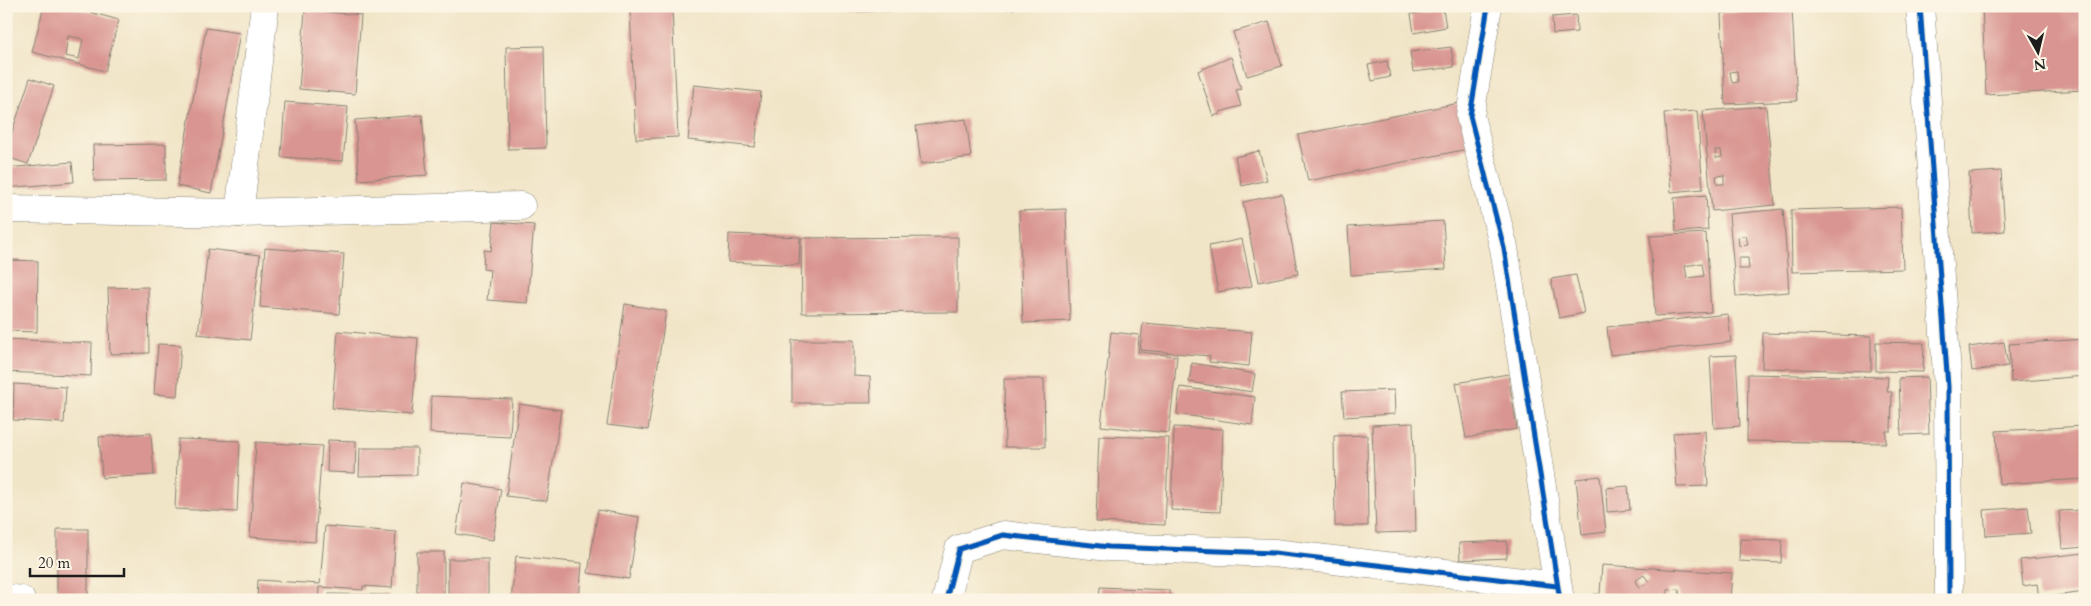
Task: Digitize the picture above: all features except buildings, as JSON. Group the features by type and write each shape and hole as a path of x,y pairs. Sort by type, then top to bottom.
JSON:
{"street":[{"path":"239,213 265,6"},
{"path":"946,600 959,549 1003,535 1109,547 1274,553 1558,593 1504,248 1470,116 1488,6"},
{"path":"1920,6 1948,387 1949,600"},
{"path":"6,209 239,213 521,206"},
{"path":"6,598 21,600"}],"cycle path":[{"path":"1488,6 1470,116 1504,248 1560,600"},
{"path":"1920,6 1948,387 1949,600"},
{"path":"946,600 959,549 1003,535 1109,547 1274,553 1557,586"}]}
